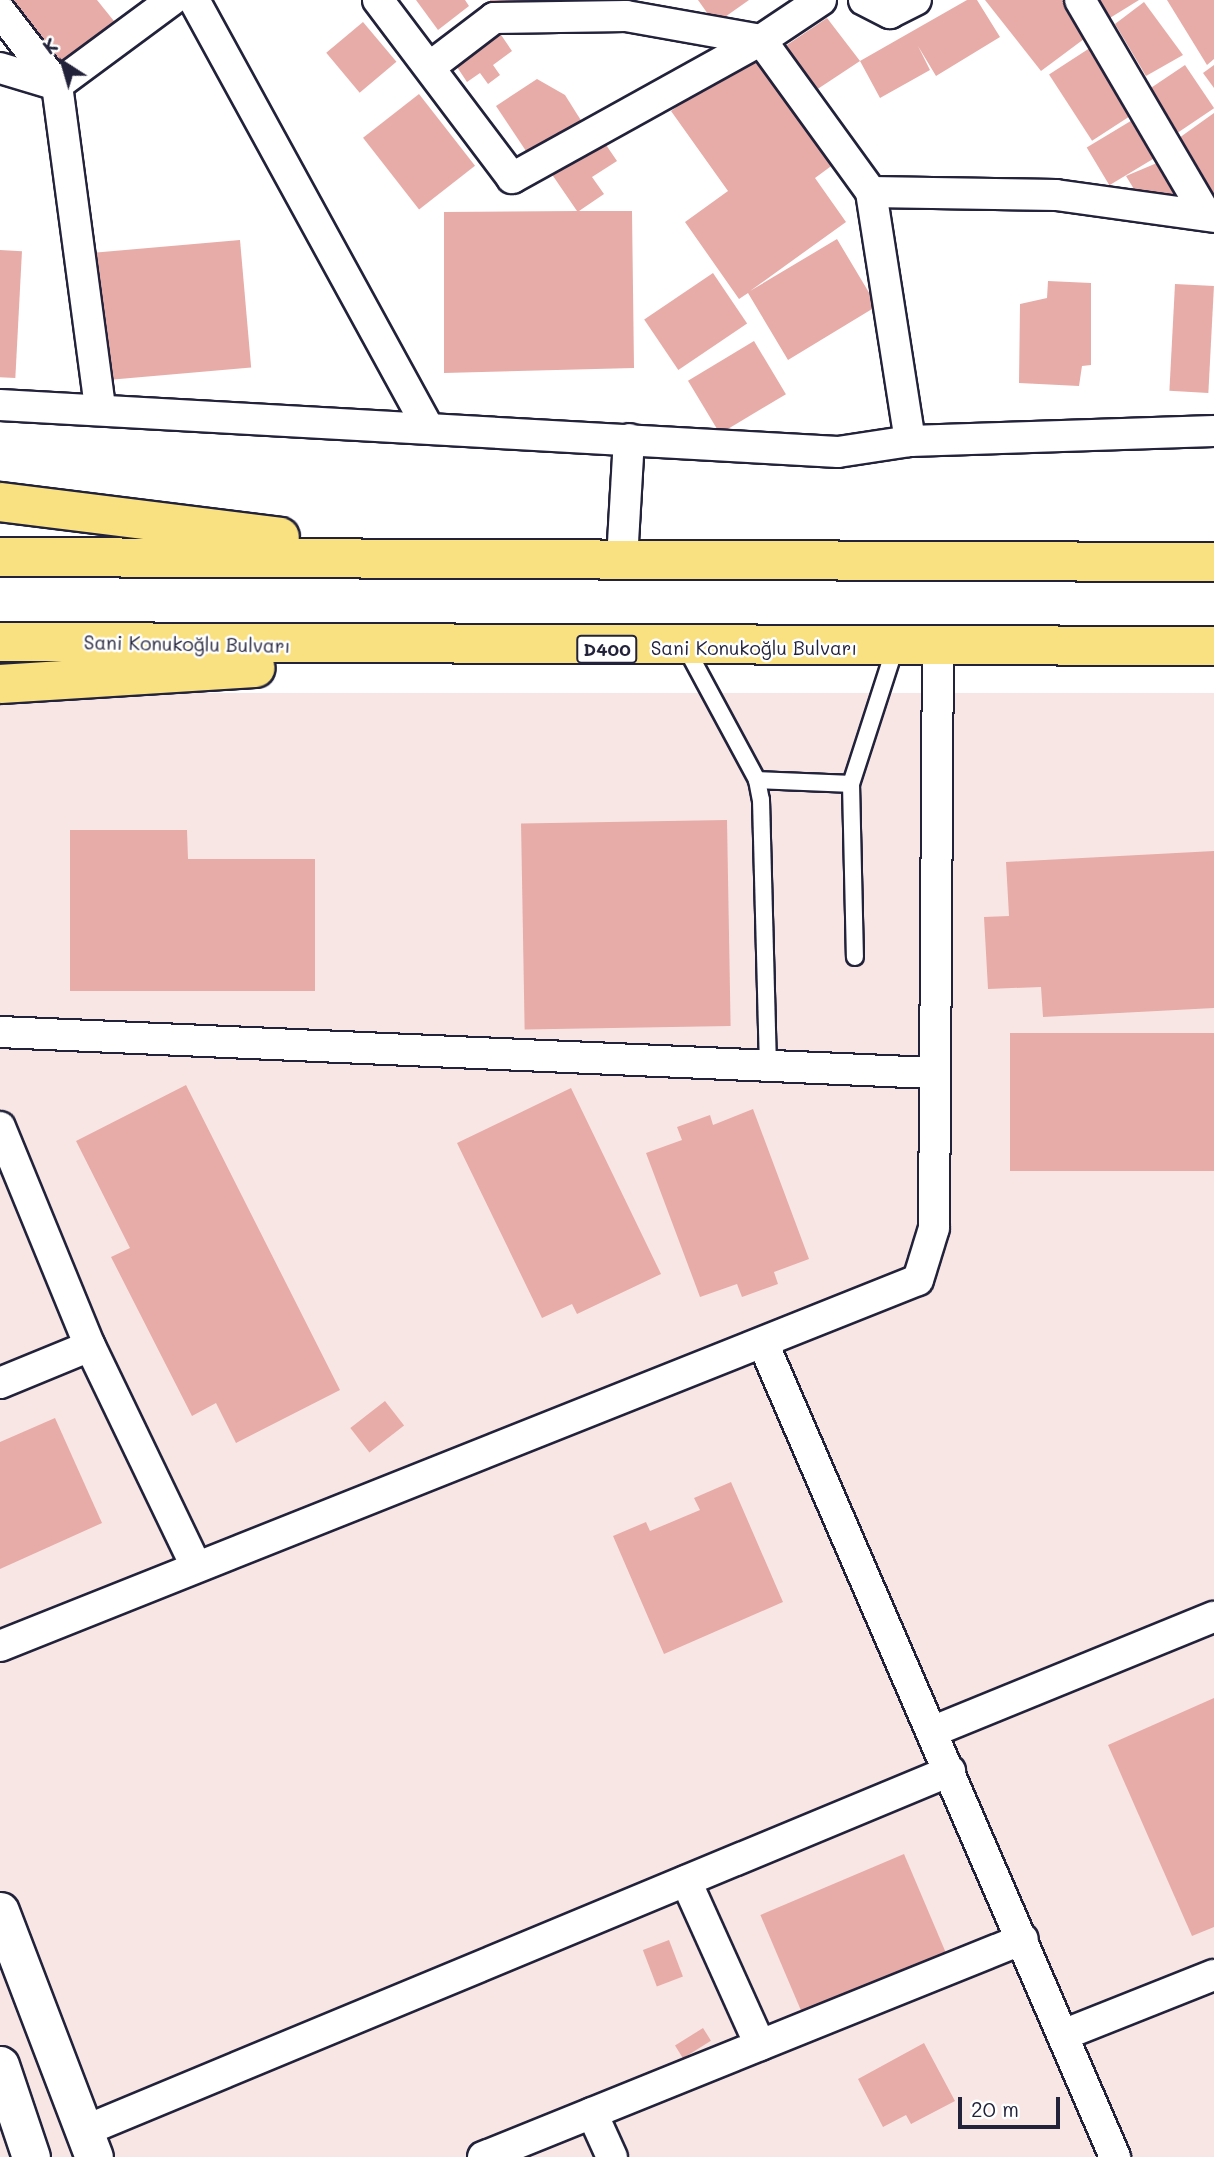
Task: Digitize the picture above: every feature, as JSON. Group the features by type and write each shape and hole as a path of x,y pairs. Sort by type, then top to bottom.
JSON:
{"highway":[{"path":"0,502 456,559"},
{"path":"0,557 1214,562"},
{"name":"Sani Konukoğlu Bulvarı","path":"0,642 568,649 1214,646"},
{"path":"0,684 568,649"}],"street":[{"path":"57,85 172,0"},
{"path":"194,0 428,427"},
{"path":"377,0 431,65 512,178 761,40 821,0"},
{"path":"864,0 890,13 916,0"},
{"path":"1080,0 1210,216"},
{"path":"431,65 494,18 629,8 761,40 871,192 910,441"},
{"path":"0,11 57,85 100,407"},
{"path":"0,68 57,85"},
{"path":"871,192 1056,195 1210,216"},
{"path":"0,404 100,407 838,452 910,441 1214,431"},
{"path":"622,560 629,439"},
{"path":"0,1646 195,1564 918,1280 934,1228 937,647"},
{"path":"0,1032 933,1073"},
{"path":"0,1127 90,1346 195,1564"},
{"path":"763,1343 1115,2157"},
{"path":"0,1382 90,1346"},
{"path":"933,1731 1214,1616"},
{"path":"0,1911 89,2144 686,1881 950,1771"},
{"path":"686,1881 760,2045"},
{"path":"483,2157 1023,1939"},
{"path":"1063,2035 1214,1975"},
{"path":"0,2065 31,2157"},
{"path":"592,2113 612,2157"}],"lane":[{"path":"686,648 757,780 768,1065"},
{"path":"855,957 851,784 895,648"},
{"path":"757,780 851,784"}],"shaded area":[{"path":"0,693 1214,693 1214,2157 0,2157"}],"building":[{"path":"7,0 97,0 122,31 63,78"},
{"path":"416,0 465,0 469,6 438,30"},
{"path":"490,0 546,0 531,12 490,2"},
{"path":"698,0 749,0 715,24"},
{"path":"967,0 977,0 1000,37 936,76 918,46 930,70 880,98 860,61"},
{"path":"985,0 1068,0 1092,33 1041,71"},
{"path":"1092,0 1139,0 1105,21"},
{"path":"1167,0 1214,0 1214,59 1207,65"},
{"path":"1144,2 1183,55 1146,76 1115,24"},
{"path":"827,18 860,61 804,98 775,53"},
{"path":"363,22 396,62 360,93 326,53"},
{"path":"497,29 512,51 493,65 500,75 488,84 480,73 467,82 453,61"},
{"path":"1096,44 1139,110 1092,141 1049,74"},
{"path":"754,51 834,164 815,178 846,222 750,291 837,239 877,306 788,360 748,293 739,299 685,222 728,191 671,111"},
{"path":"1185,65 1214,108 1174,135 1145,92"},
{"path":"1214,65 1214,88 1203,73"},
{"path":"537,79 565,95 582,122 530,157 496,106"},
{"path":"419,94 475,166 419,209 363,138"},
{"path":"1214,113 1214,194 1206,199 1172,143"},
{"path":"1139,116 1162,154 1109,185 1087,147"},
{"path":"602,139 617,161 592,177 604,194 579,211 632,211 634,368 444,373 444,212 577,211 551,173"},
{"path":"1164,160 1193,203 1140,199 1126,176"},
{"path":"240,240 251,368 108,380 97,253"},
{"path":"0,250 22,251 15,378 0,377"},
{"path":"713,273 747,324 678,370 644,319"},
{"path":"1048,281 1091,283 1091,365 1082,366 1079,386 1019,383 1020,304 1047,298"},
{"path":"1175,284 1214,286 1208,393 1169,391"},
{"path":"754,341 786,394 720,434 688,381"},
{"path":"727,820 731,1026 525,1030 521,824"},
{"path":"70,830 187,830 188,859 315,859 315,991 70,991"},
{"path":"1214,851 1214,1008 1043,1017 1041,987 988,989 984,917 1009,916 1006,862"},
{"path":"1010,1033 1214,1033 1214,1171 1010,1171"},
{"path":"186,1085 340,1390 236,1443 216,1403 192,1416 111,1257 130,1248 76,1141"},
{"path":"571,1088 661,1274 577,1314 572,1304 542,1318 457,1143"},
{"path":"753,1109 809,1259 774,1272 778,1284 742,1297 737,1284 700,1297 646,1153 682,1140 677,1127 710,1115 713,1125"},
{"path":"385,1401 404,1425 369,1453 350,1428"},
{"path":"55,1418 102,1523 0,1569 0,1442"},
{"path":"731,1482 783,1602 664,1654 613,1536 646,1522 650,1531 700,1510 694,1498"},
{"path":"1214,1698 1214,1927 1192,1936 1108,1745"},
{"path":"904,1854 946,1953 803,2014 760,1915"},
{"path":"669,1940 683,1976 657,1986 643,1950"},
{"path":"703,2028 711,2041 683,2058 675,2045"},
{"path":"924,2043 955,2101 911,2124 906,2115 883,2127 858,2079"}]}
